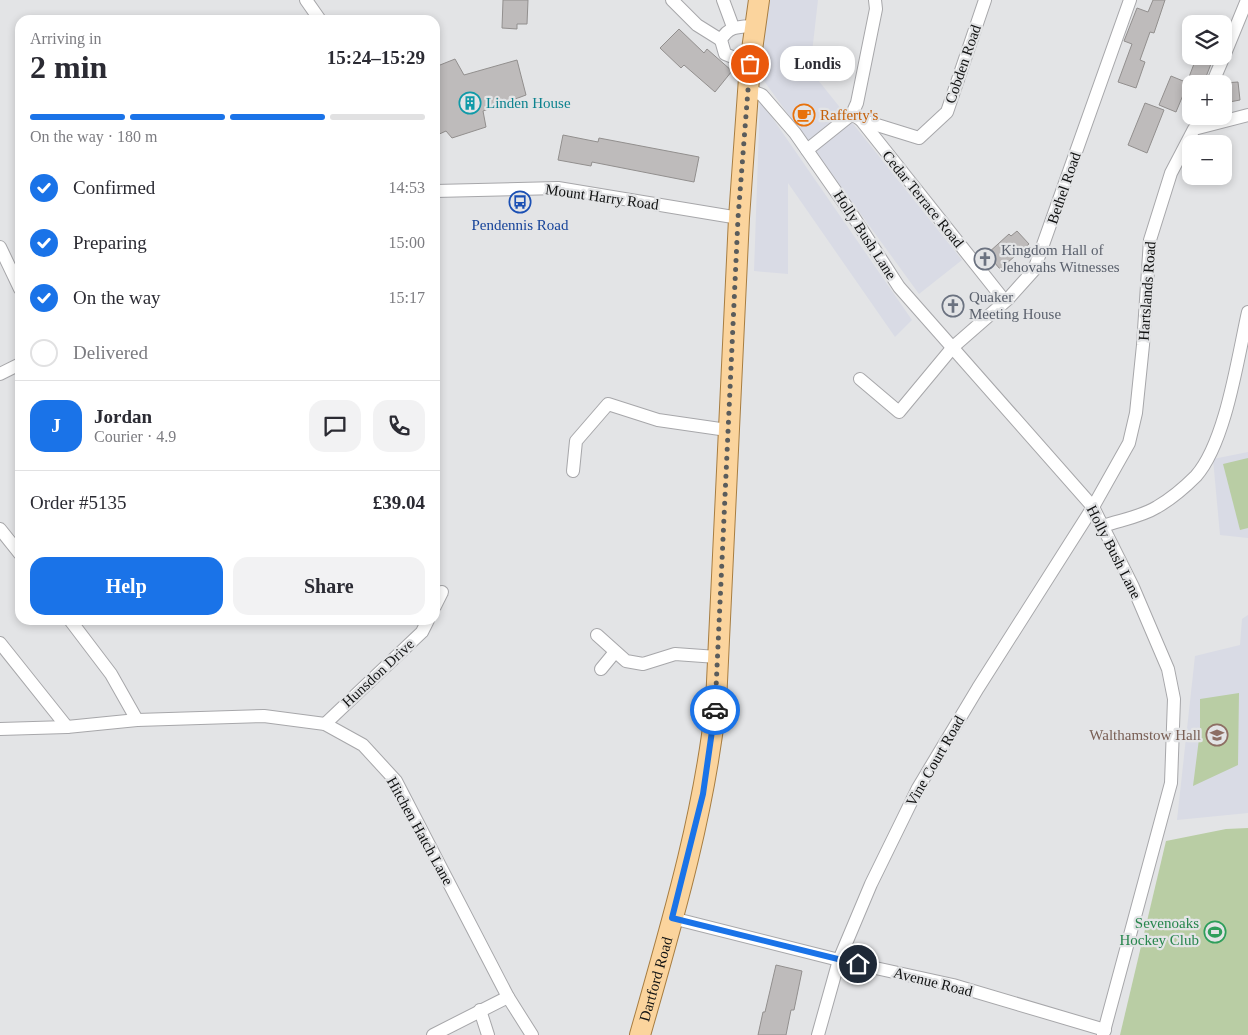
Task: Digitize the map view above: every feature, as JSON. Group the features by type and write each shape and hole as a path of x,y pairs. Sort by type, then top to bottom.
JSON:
{"main road":[{"name":"Dartford Road","path":"640,1035 672,918 703,794 710,757 716,703 738,218 750,64 759,0"}],"street":[{"path":"306,0 316,15"},
{"path":"672,0 698,25 721,40 725,54 750,64"},
{"path":"723,0 733,27"},
{"path":"807,150 857,117 857,103 876,9 875,0"},
{"name":"Cobden Road","path":"857,117 919,138 946,112 985,0"},
{"name":"Bethel Road","path":"860,380 899,412 953,347 1004,300 1008,299 1034,270 1130,0"},
{"path":"1232,37 1247,0"},
{"path":"721,40 726,32 733,27 756,26"},
{"name":"Holly Bush Lane","path":"748,90 762,94 807,150 899,287 1093,507 1133,587 1168,669 1174,699 1171,783 1104,1033"},
{"path":"1194,129 1248,115"},
{"name":"Cedar Terrace Road","path":"857,117 1004,300"},
{"name":"Hartslands Road","path":"1093,507 1129,443 1136,413 1143,346 1150,240 1171,172 1196,125"},
{"name":"Mount Harry Road","path":"440,191 558,188 738,218"},
{"path":"0,247 15,279"},
{"path":"1102,526 1157,507 1196,476 1213,448 1227,405 1248,312"},
{"path":"0,374 15,366"},
{"path":"573,472 576,441 608,404 658,420 727,430"},
{"name":"Vine Court Road","path":"818,1035 839,960 871,884 918,788 978,688 1093,507"},
{"path":"0,529 15,548"},
{"path":"440,596 442,592"},
{"path":"74,625 111,674 137,720"},
{"name":"Hunsdon Drive","path":"325,724 422,632 426,625"},
{"path":"597,635 626,661 643,664 675,654 717,657"},
{"path":"0,643 67,727"},
{"path":"600,669 615,652"},
{"name":"Hitchen Hatch Lane","path":"0,729 67,727 137,720 264,716 325,724 363,745 396,781 508,997 532,1035"},
{"name":"Avenue Road","path":"672,918 839,960 953,985 1104,1033"},
{"path":"433,1035 508,997"},
{"path":"480,1010 488,1035"}],"shaded area":[{"path":"769,0 818,0 810,70 962,260 919,294 756,70"},
{"path":"760,100 912,320 895,337 788,183 788,274 754,271"},
{"path":"1248,452 1248,538 1220,535 1213,459"},
{"name":"Walthamstow Hall","path":"1248,615 1248,813 1177,820 1195,656 1240,645 1242,619"}],"green space":[{"path":"1248,458 1248,528 1240,530 1223,464"},
{"path":"1239,693 1238,765 1193,786 1200,731 1200,699"},
{"path":"1248,828 1248,1035 1120,1035 1166,841 1226,829"}],"building":[{"path":"503,0 528,0 527,24 517,24 517,29 502,28"},
{"path":"1153,0 1165,0 1154,33 1150,32 1140,60 1145,62 1136,88 1118,82 1132,44 1124,41 1137,8 1148,12"},
{"path":"679,29 704,53 707,49 732,71 715,92 684,65 681,68 660,48"},
{"name":"Linden House","path":"455,59 464,75 517,60 526,95 483,111 486,127 452,138 446,131 440,134 440,65"},
{"path":"1194,65 1211,65 1207,75 1190,75"},
{"path":"1171,76 1182,81 1182,98 1176,112 1159,105"},
{"path":"1232,82 1238,82 1240,100 1232,102"},
{"path":"1145,103 1164,110 1147,153 1128,145"},
{"path":"563,135 598,142 599,138 699,157 694,182 592,162 591,166 558,160"},
{"path":"1017,231 1029,244 1000,269 987,254 1009,234 1011,236"},
{"path":"776,965 802,971 794,1010 791,1010 786,1035 758,1035 763,1012 765,1012"}],"way so far":[{"path":"715,710 738,218 748,109 750,64"}],"place":[{"name":"Londis","path":"750,64"},
{"name":"Linden House","path":"470,103"},
{"name":"Rafferty's","path":"804,115"},
{"name":"Pendennis Road","path":"520,202"},
{"name":"Kingdom Hall of Jehovahs Witnesses","path":"985,259"},
{"name":"Quaker Meeting House","path":"953,306"},
{"name":"Walthamstow Hall","path":"1217,735"},
{"name":"Sevenoaks Hockey Club","path":"1215,932"}],"route":[{"path":"715,710 710,757 703,794 672,918 858,964"}]}
